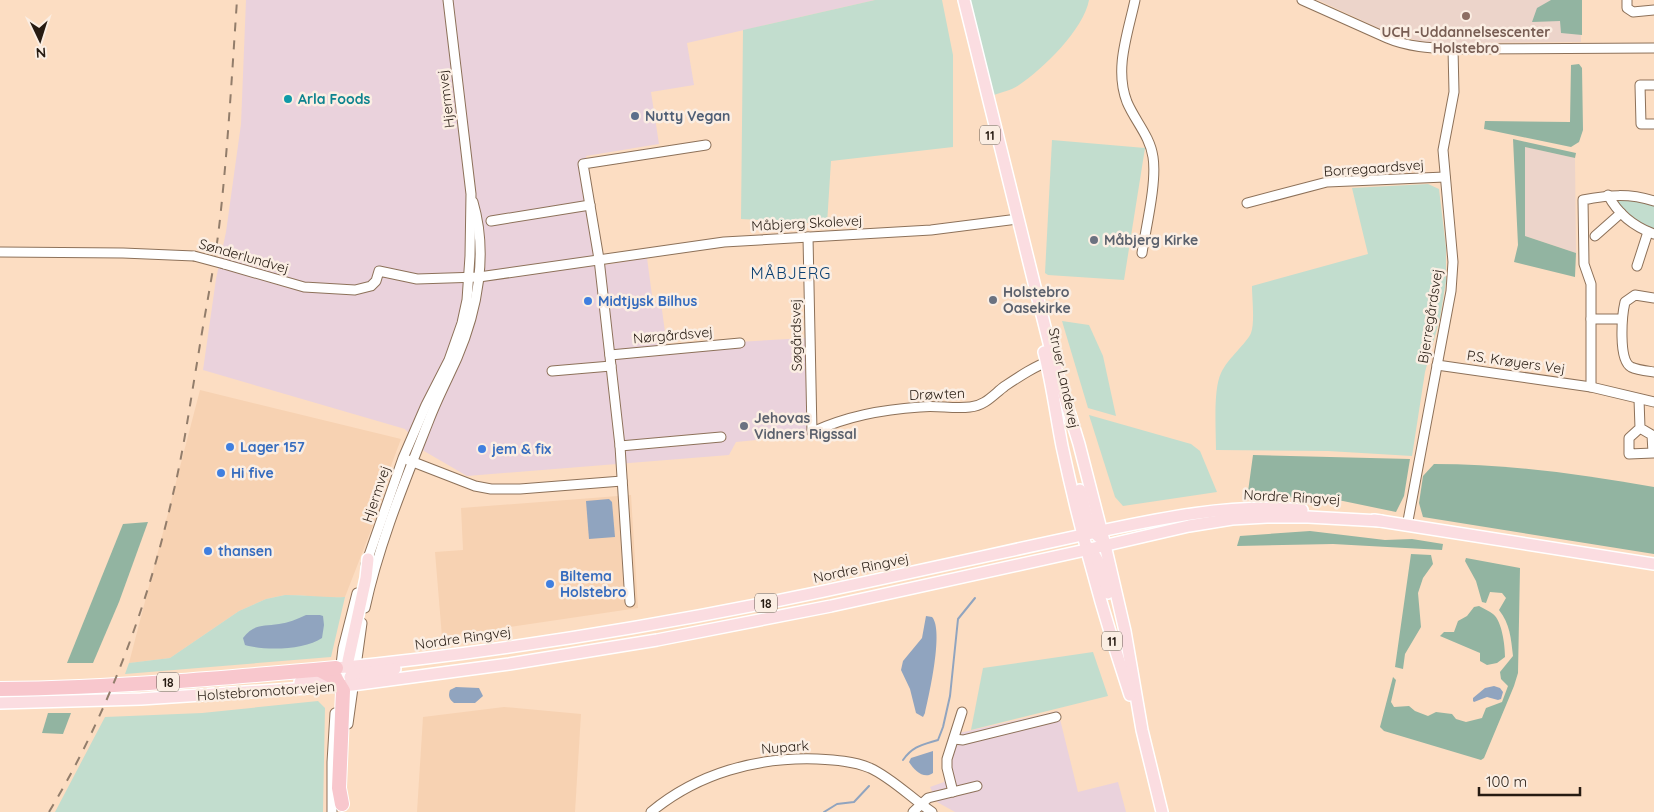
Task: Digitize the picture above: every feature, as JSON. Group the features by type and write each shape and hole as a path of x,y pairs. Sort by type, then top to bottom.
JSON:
{"highway":[{"name":"Holstebromotorvejen","path":"0,689 151,683 320,670 344,676"},
{"path":"339,809 344,676"}],"main road":[{"name":"Struer Landevej","path":"957,0 1050,361 1079,444 1097,518 1091,542 1110,635 1142,730"},
{"name":"Struer Landevej","path":"964,0 1015,220"},
{"name":"Struer Landevej","path":"1050,361 1057,418 1091,542 1129,653 1142,730 1162,812"},
{"name":"Nordre Ringvej","path":"344,676 372,682 509,664 658,640 831,606 964,577 1091,542 1143,522 1228,510 1296,509 1344,514 1406,526 1654,564"},
{"name":"Nordre Ringvej","path":"344,676 472,653 656,624 827,591 1065,539 1091,542 1119,542 1189,526 1232,519 1267,517 1381,521"},
{"path":"344,676 366,578 368,559"},
{"name":"Holstebromotorvejen","path":"0,703 112,700 209,694 237,688 344,676"}],"street":[{"name":"Hjermvej","path":"368,559 403,458 426,404 449,360 459,332 467,300 470,194 448,0"},
{"path":"1136,0 1121,70 1123,89 1128,104 1150,144 1153,159 1154,175 1142,253"},
{"path":"1302,0 1397,42 1430,48 1654,48"},
{"path":"1627,0 1627,8 1633,12 1654,10"},
{"name":"Bjerregårdsvej","path":"1406,526 1451,291 1452,262 1444,139 1454,92 1453,49"},
{"path":"1654,84 1640,85 1641,124 1654,124"},
{"path":"630,602 620,446 599,259 584,164 706,145"},
{"name":"Borregaardsvej","path":"1247,203 1328,182 1445,177"},
{"name":"Hjermvej","path":"344,676 388,526 430,418 460,350 469,322 479,278 481,256 477,216 470,194"},
{"path":"1591,387 1592,284 1584,264 1583,200 1623,194 1654,200"},
{"path":"1608,195 1620,213 1633,224 1651,233 1637,266"},
{"path":"491,221 590,205"},
{"path":"1595,236 1620,213"},
{"name":"Måbjerg Skolevej","path":"468,278 479,278 724,242 931,230 1015,220"},
{"name":"Søgårdsvej","path":"808,237 812,432"},
{"name":"Sønderlundvej","path":"0,252 184,254 304,288 364,289 376,281 379,271 417,278 468,278"},
{"path":"1654,298 1635,295 1625,302 1622,319 1624,359 1630,366 1654,372"},
{"path":"1592,319 1622,319"},
{"name":"Nørgårdsvej","path":"610,355 740,343"},
{"name":"Drøwten","path":"812,432 835,422 856,416 921,406 970,408 987,401 1031,369 1050,361"},
{"name":"P.S. Krøyers Vej","path":"1437,365 1591,387 1654,402"},
{"path":"552,372 611,366"},
{"path":"1639,399 1640,428"},
{"path":"620,446 721,438"},
{"path":"403,458 475,486 491,489 520,489 622,481"},
{"path":"953,792 947,763 962,712"},
{"path":"954,739 963,740 1056,717"},
{"name":"Nupark","path":"651,812 686,788 716,774 756,763 806,758 840,761 864,766 887,778 932,812"},
{"path":"913,812 928,798 977,786"}],"shaded area":[{"path":"246,0 875,0 687,43 694,85 651,92 659,144 586,156 604,265 647,258 653,303 661,303 667,346 805,338 807,435 736,442 729,455 467,476 424,451 405,429 203,370 216,279 226,232 241,124"},
{"name":"UCH -Uddannelsescenter Holstebro","path":"1318,0 1580,0 1581,42 1441,43 1418,41 1385,31"},
{"path":"1525,147 1575,158 1576,253 1525,236"},
{"path":"200,390 401,439 378,512 345,597 326,598 285,595 266,599 239,611 170,658 129,663"},
{"path":"631,495 638,608 442,637 435,552 463,550 461,508"},
{"path":"504,707 581,714 575,812 417,812 423,717"},
{"path":"1058,711 1078,792 1118,782 1126,812 955,812 937,802 930,787 944,782 950,735"}],"green space":[{"path":"875,0 942,0 953,55 953,147 831,161 827,224 741,219 743,30"},
{"path":"970,0 1089,0 1086,11 1079,23 1050,59 1019,85 994,95"},
{"path":"1551,0 1582,0 1582,35 1561,33 1560,21 1532,22 1537,8"},
{"path":"1579,64 1582,68 1583,130 1579,142 1571,147 1484,129 1485,121 1570,122 1571,65"},
{"path":"1513,139 1576,153 1575,158 1525,147 1525,236 1576,253 1575,277 1514,262 1518,245"},
{"path":"1052,140 1145,148 1124,280 1048,275 1045,273"},
{"path":"1428,184 1439,189 1446,248 1446,281 1440,318 1425,372 1412,456 1328,451 1216,450 1218,380 1224,367 1251,333 1253,316 1252,286 1368,254 1352,188"},
{"path":"1617,196 1654,203 1654,233 1638,224 1614,200"},
{"path":"1062,321 1089,325 1103,356 1116,416 1088,408"},
{"path":"1089,415 1191,444 1200,451 1217,492 1123,506 1115,497"},
{"path":"1253,455 1410,459 1404,496 1396,512 1343,501 1305,497 1247,499"},
{"path":"1434,464 1462,464 1544,471 1654,487 1654,554 1423,517 1419,503 1423,476"},
{"path":"148,522 119,602 93,663 67,663 123,524"},
{"path":"1310,531 1385,540 1412,539 1443,544 1442,550 1333,544 1237,546 1240,536"},
{"path":"1411,554 1431,555 1433,564 1423,578 1418,593 1421,627 1405,654 1403,669 1395,667"},
{"path":"1466,558 1520,568 1518,673 1484,758 1481,760 1384,731 1380,727 1393,677 1396,680 1391,702 1394,707 1409,706 1415,711 1428,716 1436,712 1452,714 1456,719 1466,722 1482,718 1486,708 1502,702 1508,686 1501,679 1500,672 1513,656 1508,626 1499,610 1506,598 1502,593 1490,592 1486,603 1482,602 1476,581 1465,561"},
{"path":"285,595 345,597 331,657 125,674 129,663 170,658 239,611 266,599"},
{"path":"1479,606 1496,617 1501,628 1505,657 1497,663 1487,665 1480,661 1480,653 1440,636 1444,632 1454,632 1458,621 1467,616 1474,607"},
{"path":"1093,652 1108,696 971,730 983,668"},
{"path":"318,701 325,708 323,812 55,812 105,717 202,713"},
{"path":"48,713 71,713 63,734 42,733"}],"water":[{"path":"609,499 612,502 615,537 589,539 586,501"},
{"path":"306,615 323,616 322,638 315,642 295,647 274,649 245,645 243,638 255,628 286,623"},
{"path":"926,616 932,617 937,635 932,678 923,717 916,713 910,689 901,670 903,661 922,638"},
{"path":"1494,686 1500,688 1503,692 1501,699 1487,697 1473,701 1473,698 1485,688"},
{"path":"456,687 479,688 483,696 475,703 454,703 450,699 449,694 450,690"},
{"path":"933,751 933,773 930,775 923,775 909,762 911,758"}],"waterway":[{"path":"903,760 914,749 938,740 950,696 958,619 975,598"},
{"path":"824,812 837,804 854,802 869,786"}],"railway":[{"path":"49,812 89,737 124,658 152,576 173,494 187,426 218,236 228,137 237,0"}],"place":[{"name":"UCH -Uddannelsescenter Holstebro","path":"1466,16"},
{"name":"Arla Foods","path":"288,99"},
{"name":"Nutty Vegan","path":"635,116"},
{"name":"Måbjerg Kirke","path":"1094,240"},
{"name":"Holstebro Oasekirke","path":"993,300"},
{"name":"Midtjysk Bilhus","path":"588,301"},
{"name":"Jehovas Vidners Rigssal","path":"744,426"},
{"name":"Lager 157","path":"230,447"},
{"name":"jem & fix","path":"482,449"},
{"name":"Hi five","path":"221,473"},
{"name":"thansen","path":"208,551"},
{"name":"Biltema Holstebro","path":"550,584"}],"district":[{"name":"MÅBJERG","path":"791,273"}]}
